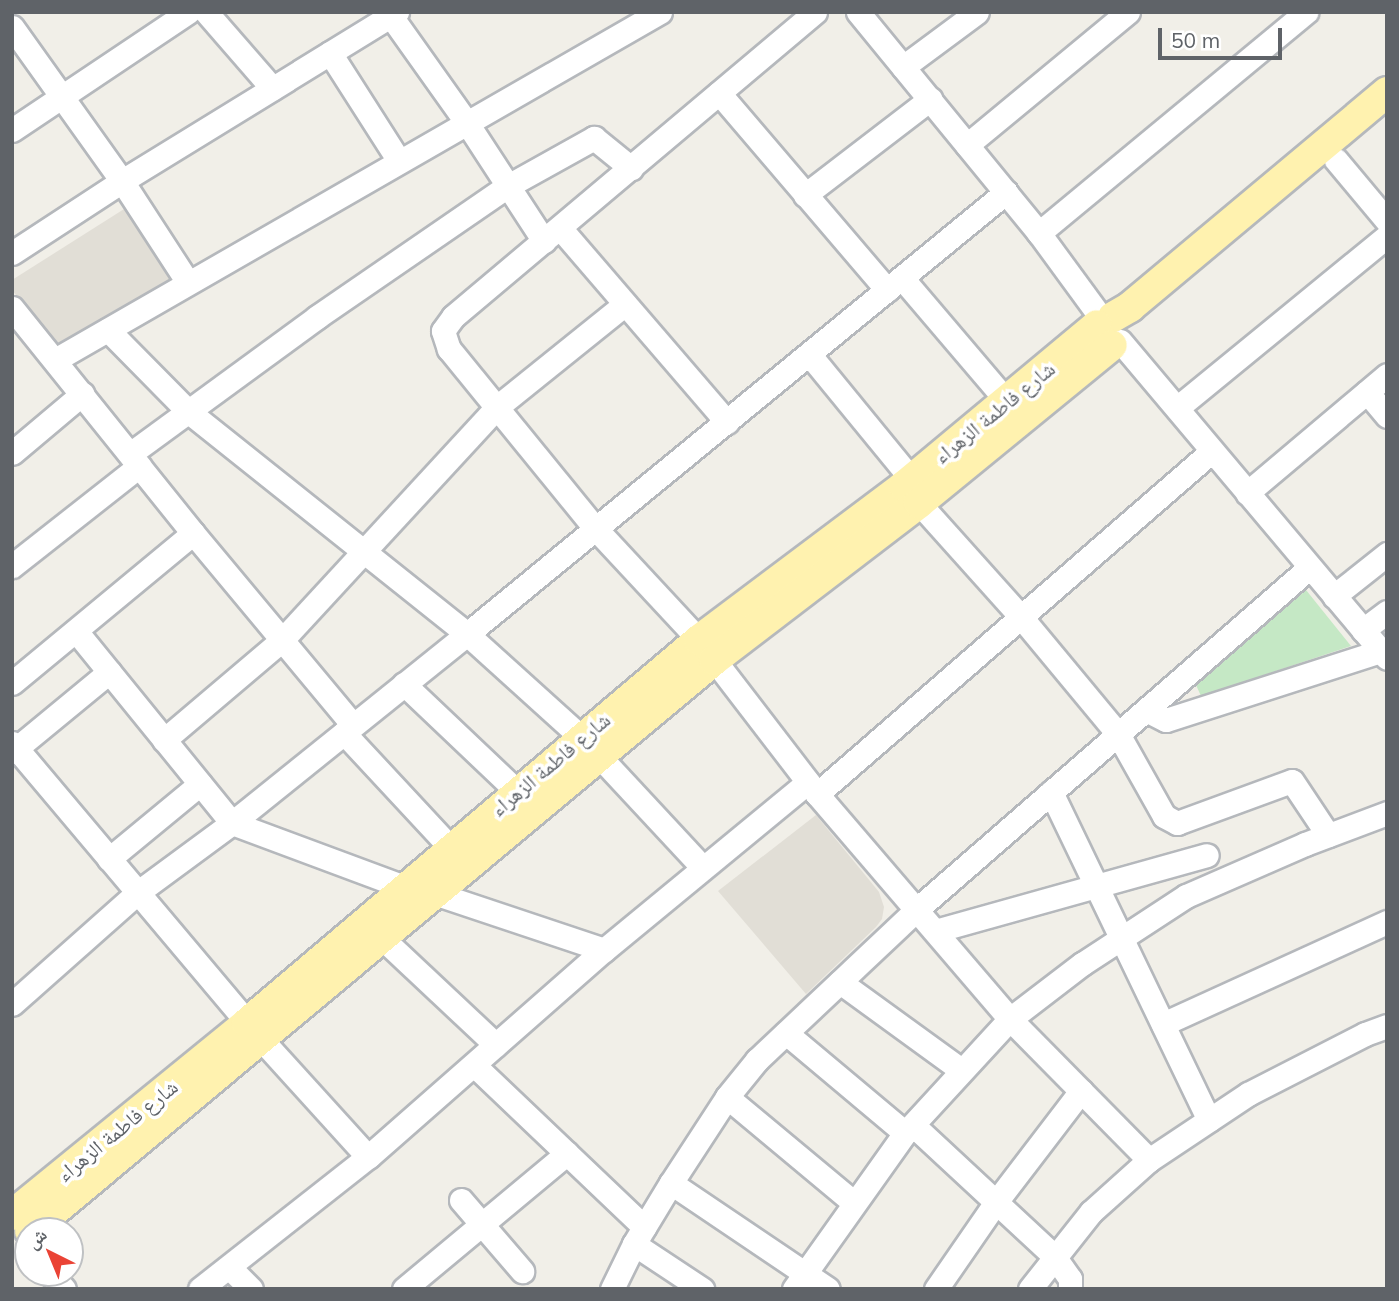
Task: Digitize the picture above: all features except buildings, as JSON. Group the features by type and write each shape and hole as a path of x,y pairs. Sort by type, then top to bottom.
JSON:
{"main road":[{"name":"شارع فاطمة الزهراء","path":"254,1031 382,937 434,893 590,747 707,650 1111,331 1130,307 1387,92"},
{"name":"شارع فاطمة الزهراء","path":"912,490 1006,400 1111,331 1142,319 1387,117"},
{"name":"شارع فاطمة الزهراء","path":"42,1217 254,1031 404,887 518,792 590,747"}],"street":[{"path":"55,360 187,281 660,12"},
{"path":"815,12 453,317 443,331 449,349 596,529 707,650 813,788 916,910 1010,1019 1149,1160"},
{"path":"858,12 1039,233 1111,331 1384,655 1166,720 1146,710"},
{"path":"904,67 977,12"},
{"path":"967,145 1128,12"},
{"path":"1039,233 1306,12"},
{"path":"12,130 60,96 205,13 272,88"},
{"path":"12,253 122,181 392,14 467,123 506,187 625,304 727,422"},
{"path":"12,27 122,181 187,281"},
{"path":"330,53 399,161"},
{"path":"719,93 806,195 1006,400"},
{"path":"806,195 930,99"},
{"path":"12,566 189,412 317,317 506,187 594,138 631,168"},
{"path":"1336,159 1387,221"},
{"path":"12,1003 137,893 232,823 467,634 1006,192"},
{"path":"1177,408 1387,236"},
{"path":"164,740 282,640 497,407 625,304"},
{"path":"12,308 21,335 55,360 282,640 348,729 451,848"},
{"path":"108,330 189,412 467,634 590,747 702,867"},
{"path":"809,354 912,490 1118,734 1164,816 1177,823 1292,781 1328,835"},
{"path":"1247,493 1387,375"},
{"path":"1367,392 1387,416"},
{"path":"12,453 82,394"},
{"path":"200,1289 369,1157 702,867 813,788 1021,617 1212,451"},
{"path":"12,683 193,533"},
{"path":"1334,596 1387,554"},
{"path":"612,1289 639,1236 671,1183 727,1097 757,1060 916,910 1310,568"},
{"path":"1363,631 1387,612"},
{"path":"76,631 232,823 404,887 434,893 604,950"},
{"path":"109,672 14,748 254,1031 369,1157"},
{"path":"404,684 518,792"},
{"path":"109,859 200,784"},
{"path":"1051,792 1209,1120"},
{"path":"799,1280 909,1129 1010,1019 1082,964 1186,896 1328,835 1387,813"},
{"path":"935,931 1207,855"},
{"path":"1163,1024 1387,922"},
{"path":"382,937 496,1045"},
{"path":"840,982 961,1070"},
{"path":"1030,1289 1091,1212 1149,1160 1248,1094 1365,1034 1387,1027"},
{"path":"786,1033 909,1129 996,1202 1054,1256 1070,1279 1070,1289"},
{"path":"474,1065 567,1153 639,1236 702,1289"},
{"path":"936,1289 996,1202 1081,1091"},
{"path":"727,1097 854,1203"},
{"path":"404,1289 567,1153"},
{"path":"671,1183 799,1280 828,1289"},
{"path":"461,1199 522,1271"},
{"path":"229,1267 251,1289"}],"shaded area":[{"path":"132,204 179,275 58,348 12,290 12,280"},
{"path":"816,815 879,892 884,907 882,919 876,927 806,994 718,891"}],"green space":[{"path":"1306,590 1351,646 1201,696 1196,685"}]}
